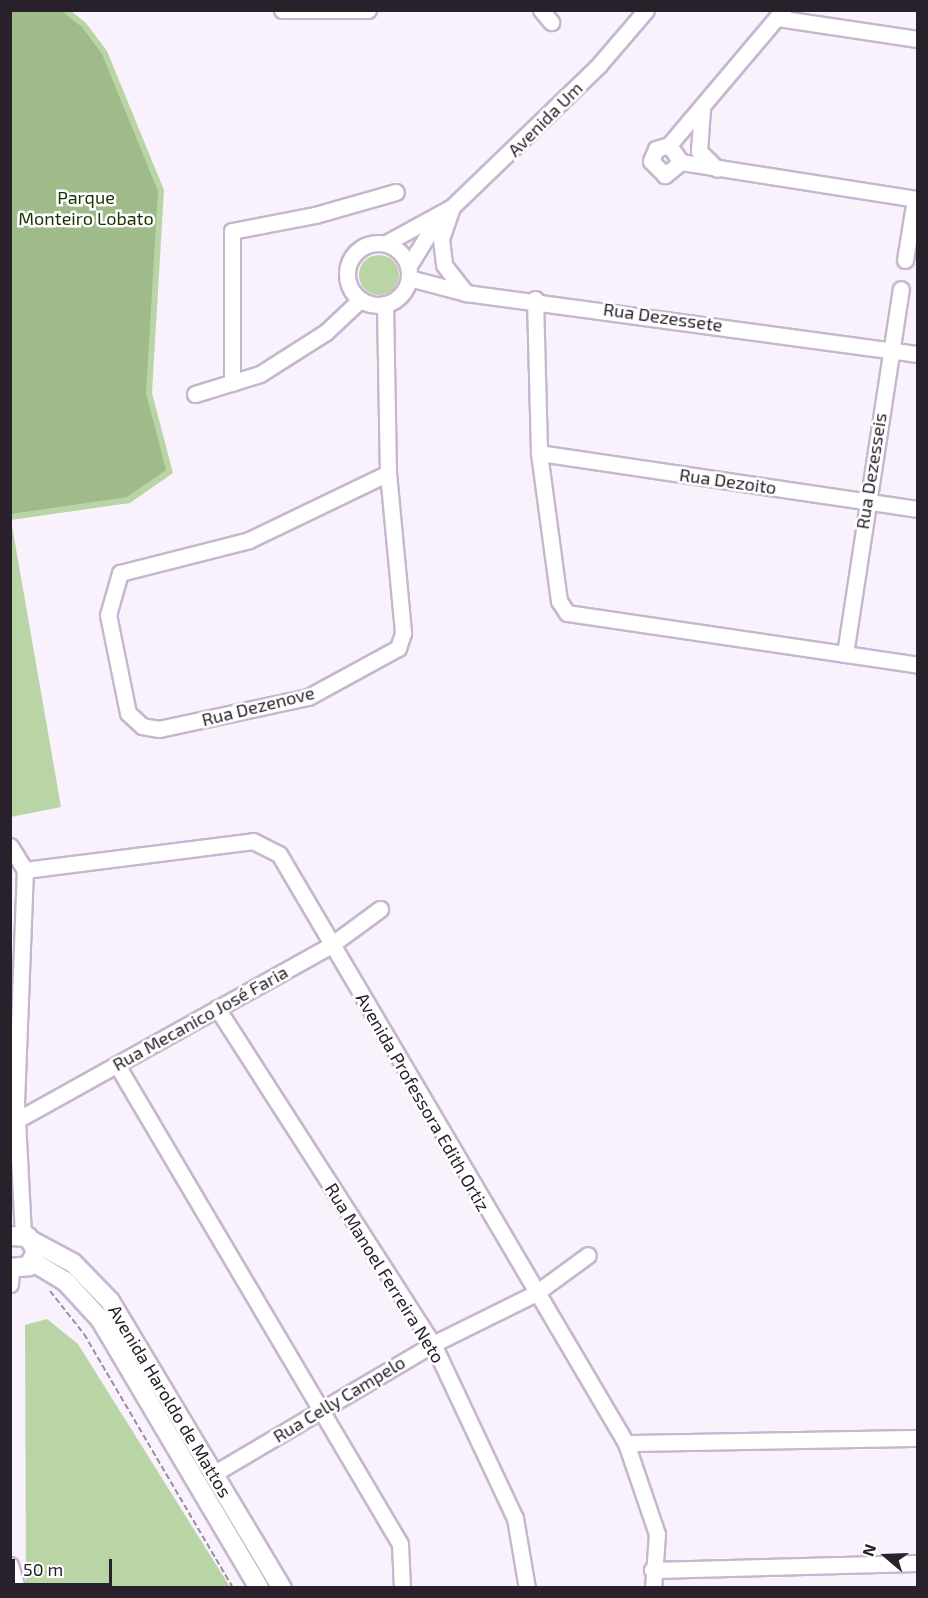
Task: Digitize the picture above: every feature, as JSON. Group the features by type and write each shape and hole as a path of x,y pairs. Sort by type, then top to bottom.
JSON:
{"street":[{"path":"282,10 368,10"},
{"name":"Avenida Um","path":"386,243 437,220 452,207 599,65 646,10"},
{"path":"681,162 665,175 653,168 656,148 669,145 780,14 918,39"},
{"path":"703,107 699,151 722,171"},
{"path":"669,145 681,162 722,171 916,199 905,260"},
{"path":"232,383 232,231 315,215 396,192"},
{"path":"452,207 441,239 444,265 466,293"},
{"name":"Avenida Um","path":"409,273 437,220"},
{"path":"195,394 232,383 287,359 360,300 386,304 397,299 409,273 397,249 386,243 373,242 352,255 347,279 360,300"},
{"name":"Rua Dezessete","path":"409,273 466,293 536,299 918,354"},
{"name":"Rua Dezesseis","path":"845,654 866,501 901,289"},
{"path":"536,299 540,453 559,601 567,613 918,665"},
{"name":"Rua Dezenove","path":"386,304 388,473 403,633 398,648 308,696 159,729 142,726 128,713 122,695 108,615 120,573 249,540 388,473"},
{"name":"Rua Dezoito","path":"540,453 918,509"},
{"name":"Avenida Professora Edith Ortiz","path":"25,870 253,841 279,855 626,1443 657,1534 652,1570 653,1587"},
{"path":"10,846 25,870 13,1103 16,1120 22,1237 21,1266 10,1284"},
{"name":"Rua Mecanico José Faria","path":"16,1120 331,945 380,909"},
{"name":"Rua Manoel Ferreira Neto","path":"217,1008 432,1344 515,1518 527,1587"},
{"path":"117,1065 400,1544 402,1587"},
{"name":"Avenida Haroldo de Mattos","path":"22,1237 73,1263 110,1301 282,1587"},
{"name":"Rua Celly Campelo","path":"215,1473 432,1344 536,1293 588,1255"},
{"name":"Avenida Haroldo de Mattos","path":"21,1266 65,1281 100,1319 259,1587"},
{"path":"626,1443 918,1438"},
{"path":"652,1570 918,1563"},
{"path":"10,1565 17,1587"}],"path":[{"path":"21,1266 84,1334 233,1587"}],"green space":[{"name":"Parque Monteiro Lobato","path":"10,11 61,11 82,27 102,54 158,191 146,393 166,470 127,497 11,514"},
{"name":"Parque Monteiro Lobato","path":"11,11 71,11 86,23 107,51 164,190 152,393 173,473 130,503 11,520"},
{"path":"379,255 387,256 393,261 398,267 398,283 393,289 387,294 379,295 371,294 365,289 360,283 359,275 360,267 365,261 371,256"},
{"path":"11,520 61,807 11,817"},
{"path":"47,1319 78,1344 230,1587 26,1587 25,1325"}]}
